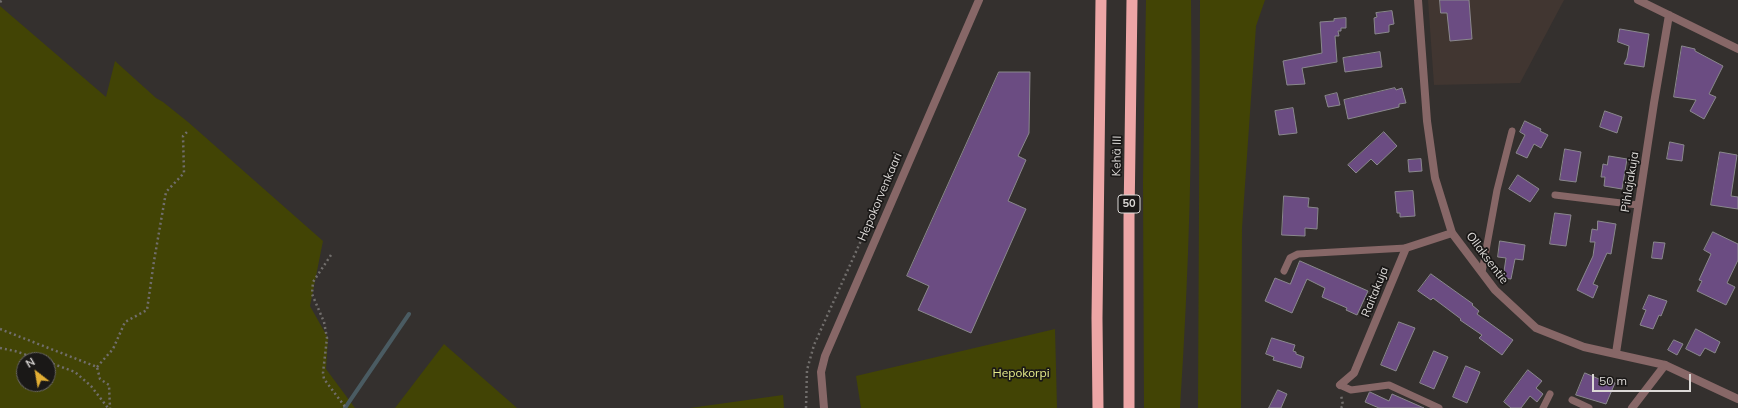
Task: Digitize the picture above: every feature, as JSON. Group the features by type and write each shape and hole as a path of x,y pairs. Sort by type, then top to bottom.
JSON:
{"highway":[{"name":"Kehä III","path":"1098,408 1097,318 1100,0"},
{"name":"Kehä III","path":"1129,408 1129,219 1132,0"}],"street":[{"name":"Hepokorvenkaari","path":"824,408 822,372 825,356 979,0"},
{"name":"Ollaksentie","path":"1418,0 1427,121 1435,178 1452,233 1495,290 1536,328 1584,347 1665,365 1738,399"},
{"path":"1638,0 1738,49"},
{"name":"Pihlajakuja","path":"1616,353 1669,15"},
{"path":"1406,248 1452,233"},
{"name":"Raitakuja","path":"1340,385 1354,373 1406,248"},
{"path":"1632,408 1665,365"}],"lane":[{"path":"1482,272 1497,190 1512,131"},
{"path":"1555,195 1638,205"},
{"path":"1284,271 1290,258 1298,254 1406,248"},
{"path":"1340,385 1351,390 1389,385 1439,408"},
{"path":"1543,408 1550,394"},
{"path":"1572,400 1589,408"}],"path":[{"path":"97,367 113,349 125,322 147,310 166,192 184,173 183,136 189,130"},
{"path":"331,255 313,282 312,294 324,322 327,338 323,373 324,379 346,408"},
{"path":"0,329 97,367"},
{"path":"0,348 18,352"},
{"path":"56,365 74,372 91,386 109,408"},
{"path":"97,367 100,379 109,385 109,408"}],"shaded area":[{"path":"1428,0 1564,0 1520,83 1434,85"}],"green space":[{"path":"1146,0 1191,0 1190,204 1180,408 1144,408 1143,182"},
{"path":"1200,0 1265,0 1256,26 1242,228 1241,408 1198,408"},
{"path":"0,6 106,97 115,61 156,98 188,122 323,241 310,306 328,338 326,369 355,408 0,408"},
{"name":"Hepokorpi","path":"1055,329 1057,408 861,408 856,376"},
{"path":"444,344 517,408 395,408"},
{"path":"783,395 784,408 690,408"}],"building":[{"path":"1440,0 1469,0 1472,39 1450,41 1447,13 1441,13"},
{"path":"1392,11 1394,24 1389,25 1389,32 1375,34 1374,18 1377,17 1376,13"},
{"path":"1346,18 1346,28 1341,28 1341,31 1338,31 1339,36 1335,36 1337,62 1302,68 1305,84 1287,85 1283,61 1322,53 1320,22"},
{"path":"1620,29 1649,34 1644,67 1624,64 1627,58 1629,46 1618,42"},
{"path":"1682,46 1695,49 1695,51 1723,66 1709,94 1716,97 1704,119 1690,111 1696,100 1674,97"},
{"path":"1380,52 1382,67 1345,72 1343,58"},
{"path":"999,72 1030,72 1029,133 1018,156 1026,160 1008,201 1026,209 971,333 918,310 929,286 907,276"},
{"path":"1395,88 1396,90 1402,88 1406,103 1399,104 1399,107 1348,119 1344,100"},
{"path":"1337,93 1340,105 1328,107 1325,96"},
{"path":"1293,108 1297,133 1279,135 1275,111"},
{"path":"1605,111 1622,117 1617,133 1600,127"},
{"path":"1525,121 1541,129 1540,131 1548,135 1541,148 1534,144 1527,158 1516,153 1525,135 1520,132"},
{"path":"1384,132 1397,146 1377,165 1371,159 1356,173 1348,165"},
{"path":"1670,142 1684,145 1682,161 1667,159"},
{"path":"1565,149 1581,152 1576,182 1560,180"},
{"path":"1720,152 1737,155 1731,196 1738,197 1738,209 1711,205"},
{"path":"1609,156 1627,159 1622,189 1604,186 1605,177 1601,177 1603,164 1607,165"},
{"path":"1421,159 1422,171 1409,172 1408,160"},
{"path":"1518,175 1539,189 1530,202 1509,189"},
{"path":"1413,191 1415,216 1400,217 1400,213 1397,213 1395,192"},
{"path":"1284,196 1309,198 1308,207 1318,208 1317,229 1305,228 1305,236 1282,235"},
{"path":"1555,213 1571,215 1566,246 1550,244"},
{"path":"1598,221 1616,224 1611,254 1607,253 1593,284 1598,286 1593,298 1577,290 1593,256 1595,242 1590,242 1592,229 1597,230"},
{"path":"1713,232 1738,244 1738,260 1727,283 1735,287 1726,305 1697,291 1702,281 1699,280 1711,254 1704,250"},
{"path":"1500,241 1525,245 1523,260 1515,259 1511,279 1503,278 1506,258 1498,257"},
{"path":"1654,242 1665,243 1662,259 1652,258"},
{"path":"1300,261 1368,291 1357,315 1346,310 1347,308 1322,297 1325,288 1307,279 1292,313 1265,301 1275,278 1290,284"},
{"path":"1431,274 1473,304 1472,305 1479,311 1477,314 1513,340 1502,355 1479,338 1482,335 1460,320 1461,319 1433,298 1431,300 1418,291"},
{"path":"1649,295 1667,301 1661,316 1659,315 1653,329 1640,325 1646,310 1643,309"},
{"path":"1399,322 1415,328 1396,371 1381,365"},
{"path":"1696,329 1720,342 1715,353 1705,348 1700,356 1686,349"},
{"path":"1272,338 1295,345 1293,351 1304,357 1301,368 1273,360 1274,357 1266,354"},
{"path":"1674,340 1683,344 1677,355 1668,350"},
{"path":"1434,351 1448,357 1434,389 1420,383"},
{"path":"1466,366 1480,372 1467,403 1453,397"},
{"path":"1528,370 1542,381 1536,388 1543,394 1537,402 1530,396 1521,408 1511,408 1504,402"},
{"path":"1585,373 1599,379 1600,377 1615,383 1606,404 1576,395"},
{"path":"1278,390 1287,394 1281,408 1269,408"},
{"path":"1370,392 1389,401 1392,394 1424,408 1379,408 1365,402"}],"waterway":[{"path":"345,408 409,314"}]}
